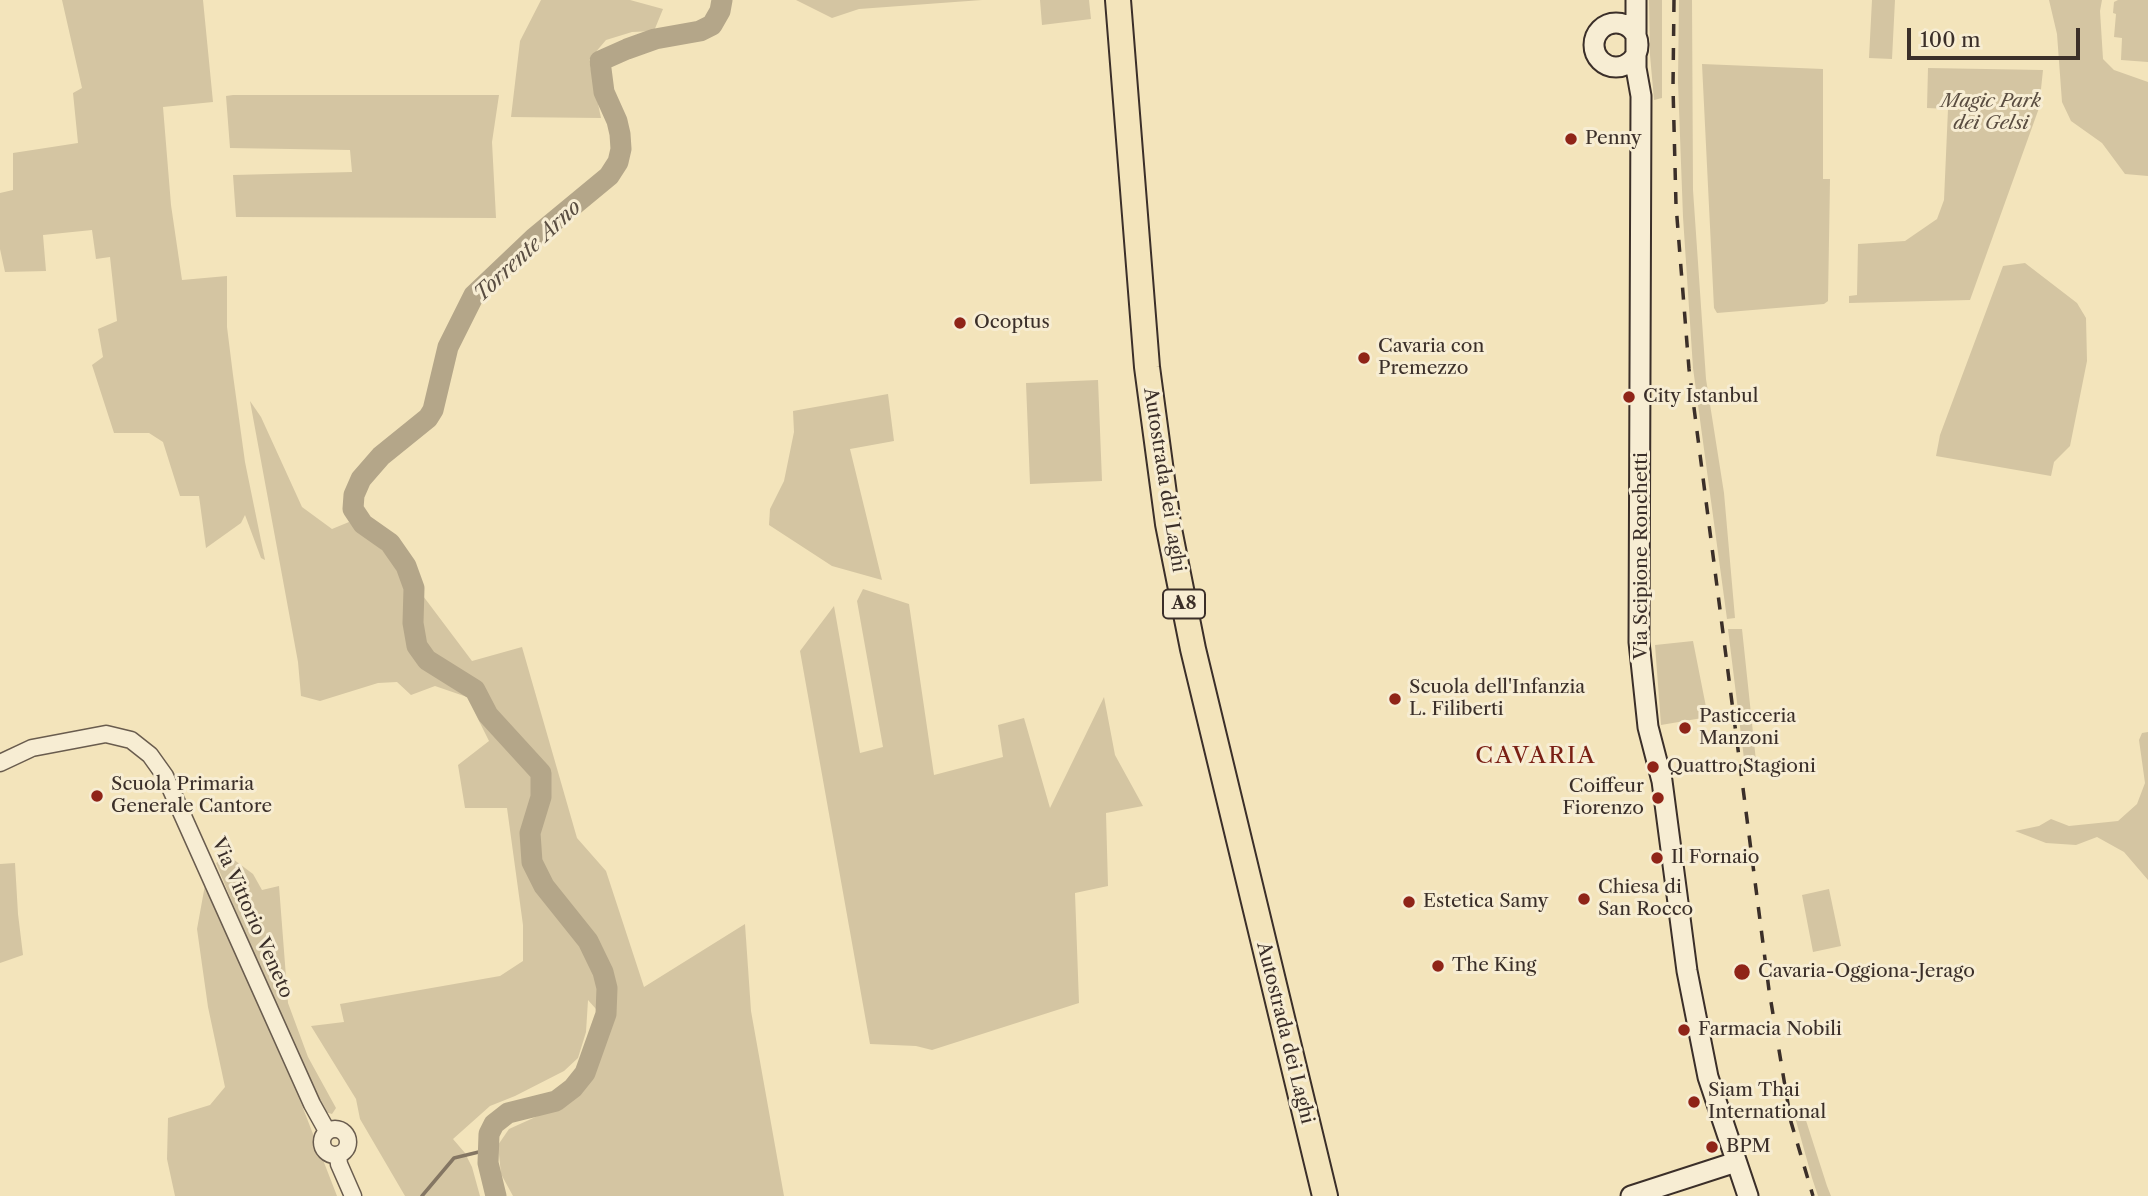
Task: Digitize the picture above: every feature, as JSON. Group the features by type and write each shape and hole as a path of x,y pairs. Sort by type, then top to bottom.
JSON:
{"highway":[{"name":"Autostrada dei Laghi","path":"1101,0 1132,369 1154,528 1178,649 1309,1196"},
{"name":"Autostrada dei Laghi","path":"1118,0 1147,367 1168,524 1192,649 1325,1196"}],"main road":[{"path":"1611,24 1629,27 1638,45 1635,56 1628,64 1619,67 1609,66 1597,57 1594,45 1600,30 1611,24 1621,10 1624,0"},
{"name":"Via Scipione Ronchetti","path":"1636,0 1636,68 1641,91 1639,642 1646,715 1662,781 1690,982 1708,1077 1748,1196"},
{"name":"Via Scipione Ronchetti","path":"1609,66 1632,92 1640,114"},
{"path":"1631,1196 1736,1162"}],"street":[{"name":"Via Vittorio Veneto","path":"0,763 33,748 106,734 131,740 150,755 165,776 312,1104 327,1130 341,1130 348,1139 348,1146 338,1155 339,1164 353,1196"}],"green space":[{"path":"62,0 203,0 213,102 163,107 171,205 182,280 227,276 227,327 233,375 245,462 265,560 261,558 245,515 241,523 206,548 199,496 180,496 163,442 149,433 114,433 92,365 103,357 98,329 117,321 110,257 96,259 92,230 43,235 46,271 5,272 0,249 0,193 13,190 13,153 78,143 73,93 82,88"},
{"path":"541,0 630,0 663,9 654,31 632,32 606,40 589,60 601,118 511,117 520,41"},
{"path":"796,0 982,0 859,9 832,18"},
{"path":"1040,0 1089,0 1091,19 1042,25"},
{"path":"1649,0 1662,0 1662,98 1654,100 1650,55"},
{"path":"1679,0 1692,0 1693,190 1706,379 1724,493 1735,618 1727,619 1693,368 1683,217 1678,82"},
{"path":"1872,0 1895,0 1892,59 1869,58"},
{"path":"2049,0 2102,0 2100,11 2103,59 2114,70 2148,82 2148,176 2125,174 2102,143 2071,121 2062,102 2057,34"},
{"path":"2148,0 2148,62 2121,60 2122,38 2114,37 2114,2"},
{"path":"1702,64 1823,69 1823,179 1830,179 1828,301 1824,304 1717,313 1714,308"},
{"name":"Magic Park dei Gelsi","path":"1928,68 2043,70 2039,108 1970,300 1849,303 1849,296 1857,295 1858,244 1905,241 1937,219 1944,200 1948,109 1927,108"},
{"path":"499,95 492,142 496,218 236,217 233,175 352,172 350,150 230,148 226,96"},
{"path":"2025,263 2077,303 2086,318 2087,361 2070,446 2054,462 2051,476 1936,456 1940,435 2003,266"},
{"path":"1098,380 1102,481 1030,484 1026,383"},
{"path":"888,394 894,441 850,449 882,580 832,566 769,525 770,509 784,481 794,432 793,411"},
{"path":"250,401 261,417 302,507 332,529 349,522 399,564 472,661 522,647 577,838 606,871 644,987 745,924 751,1011 784,1196 513,1196 501,1174 498,1145 509,1129 573,1100 595,1070 611,1026 588,1000 586,1032 578,1058 564,1071 490,1106 453,1139 472,1167 480,1196 405,1196 360,1119 356,1099 311,1026 344,1022 340,1004 500,976 523,961 523,925 507,808 465,808 458,765 489,741 467,697 435,686 411,695 397,682 378,683 320,701 301,696 298,662"},
{"path":"863,589 909,604 934,775 1003,757 998,725 1024,718 1050,808 1104,697 1115,755 1143,806 1106,813 1108,886 1075,893 1079,1003 932,1050 916,1046 870,1044 800,651 834,606 860,753 883,747 857,601"},
{"path":"1728,629 1742,629 1756,761 1745,767"},
{"path":"1693,641 1708,717 1661,725 1655,645"},
{"path":"2148,732 2148,880 2124,852 2097,837 2076,845 2046,843 2015,831 2039,826 2051,819 2069,826 2118,821 2137,804 2145,783 2139,740 2142,733"},
{"path":"229,856 253,874 262,890 279,886 288,1003 308,1057 336,1108 332,1114 322,1111 303,1073 216,863"},
{"path":"15,863 23,955 0,963 0,864"},
{"path":"205,885 301,1103 337,1196 175,1196 167,1159 168,1118 210,1105 225,1087 208,1007 197,929"},
{"path":"1829,889 1841,946 1813,952 1802,895"},
{"path":"1802,1108 1831,1196 1818,1196 1812,1178 1793,1110"}],"waterway":[{"name":"Torrente Arno","path":"496,1196 488,1163 489,1134 494,1124 508,1113 556,1101 573,1088 585,1073 606,1014 607,988 603,972 588,941 544,886 532,862 530,833 541,797 541,773 488,715 475,690 427,660 417,646 413,623 414,588 406,566 390,543 363,524 353,509 354,495 361,479 381,456 428,418 433,410 448,347 474,295 534,238 609,176 618,162 620,134 604,92 600,61 655,39 700,31 712,25 720,11 722,0"},
{"path":"422,1196 454,1158 487,1150"}],"railway":[{"path":"1674,0 1676,205 1689,369 1769,990 1791,1122 1813,1196"}],"place":[{"name":"Penny","path":"1571,139"},
{"name":"Ocoptus","path":"960,323"},
{"name":"Cavaria con Premezzo","path":"1364,358"},
{"name":"City Istanbul","path":"1629,397"},
{"name":"Scuola dell'Infanzia L. Filiberti","path":"1395,699"},
{"name":"Pasticceria Manzoni","path":"1685,728"},
{"name":"Quattro Stagioni","path":"1653,767"},
{"name":"Scuola Primaria Generale Cantore","path":"97,796"},
{"name":"Coiffeur Fiorenzo","path":"1658,798"},
{"name":"Il Fornaio","path":"1657,858"},
{"name":"Chiesa di San Rocco","path":"1584,899"},
{"name":"Estetica Samy","path":"1409,902"},
{"name":"The King","path":"1438,966"},
{"name":"Cavaria-Oggiona-Jerago","path":"1742,972"},
{"name":"Farmacia Nobili","path":"1684,1030"},
{"name":"Siam Thai International","path":"1694,1102"},
{"name":"BPM","path":"1712,1147"}],"district":[{"name":"CAVARIA","path":"1536,756"}]}
